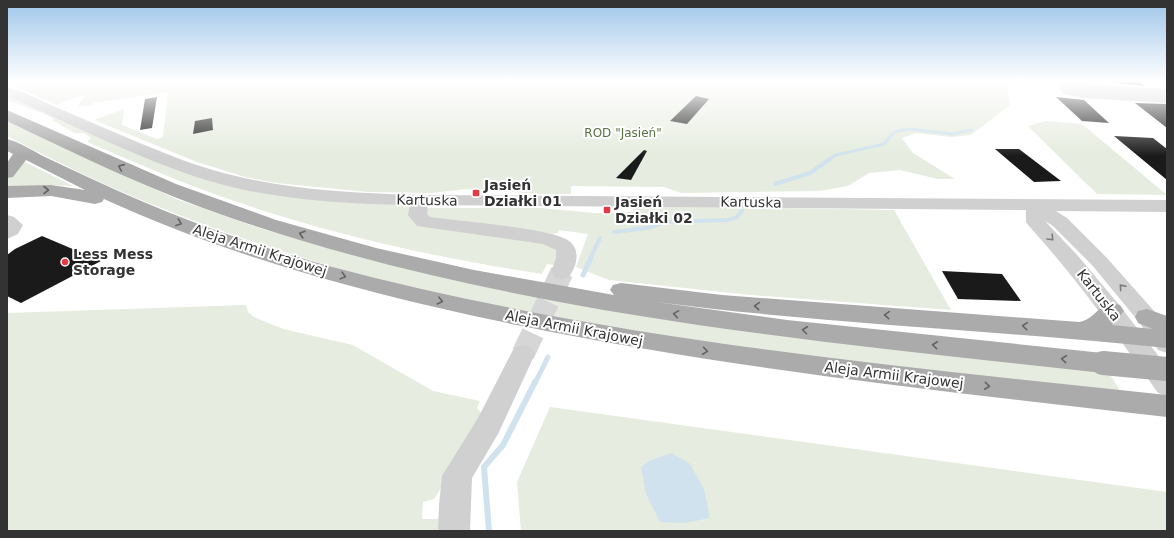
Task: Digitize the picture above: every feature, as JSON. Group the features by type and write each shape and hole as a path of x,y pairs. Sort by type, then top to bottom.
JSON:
{"main road":[{"name":"Aleja Armii Krajowej","path":"7,115 193,198 268,224 339,245 477,278 598,302 724,321 1167,369"},
{"name":"Aleja Armii Krajowej","path":"15,148 143,209 254,250 341,276 446,302 590,332 701,351 941,381 1167,406"},
{"path":"7,173 15,148"},
{"path":"7,192 46,189 64,190 143,209"},
{"path":"339,245 512,275 722,303 1130,335 1162,333"},
{"path":"1078,330 1093,328 1112,312"}],"street":[{"path":"14,106 55,124 47,134"},
{"name":"Kartuska","path":"42,106 167,160 212,176 258,187 358,199 1167,206"},
{"path":"420,200 417,215 424,222 542,238 559,244 565,248 568,260 562,272"},
{"name":"Kartuska","path":"1035,205 1036,222 1072,261 1130,335 1167,386"},
{"name":"Kartuska","path":"1035,205 1060,222 1099,261 1162,333"},
{"path":"7,221 13,225 11,230 7,233"},
{"path":"454,531 454,498 457,476 488,426 523,354"}],"green space":[{"path":"22,106 33,106 204,179 411,204 411,215 554,245 563,255 560,266 547,264 542,274 459,260 376,242 294,220 199,189 87,142 91,138 84,133 74,133 52,120 53,118"},
{"name":"ROD \"Jasień\"","path":"166,106 1009,106 971,135 951,137 916,133 902,138 913,153 955,179 938,179 900,170 869,173 848,186 820,191 681,193 664,187 571,186 571,194 539,194 468,189 431,193 368,192 276,183 245,177 197,162 94,120 124,109 122,125 157,139 163,137"},
{"path":"7,120 176,199 262,229 364,257 511,291 629,314 814,339 1109,373 1123,395 871,366 619,330 536,314 372,278 228,233 101,183 7,136"},
{"path":"1045,121 1082,124 1167,195 1097,194 1028,126"},
{"path":"23,161 73,186 49,185 7,189 7,179 17,172"},
{"path":"658,206 894,210 951,310 751,295 609,280 576,267 588,234 559,230 558,233 549,235 434,220 424,215 424,208 541,208 594,213 633,212 633,208"},
{"path":"246,305 248,312 254,317 283,329 353,345 433,391 480,401 477,408 485,418 434,499 423,502 422,519 446,519 445,531 7,531 7,313"},
{"path":"550,407 1167,492 1167,531 521,531 517,482"}],"water":[{"path":"672,453 690,464 704,489 710,518 684,523 660,522 646,494 641,467 651,460"}],"building":[{"path":"144,106 156,106 152,128 140,130"},
{"path":"685,106 703,106 687,124 670,121"},
{"path":"1066,106 1091,106 1109,123 1082,121"},
{"path":"1139,106 1167,106 1167,128"},
{"path":"212,118 213,130 193,134 195,121"},
{"path":"1114,136 1153,138 1167,149 1167,180"},
{"path":"995,149 1019,149 1061,181 1034,182"},
{"path":"644,150 647,151 631,180 616,178"},
{"path":"42,236 101,261 21,303 7,296 7,255 15,249"},
{"path":"942,271 1002,274 1021,301 958,299"}],"waterway":[{"path":"829,160 836,155 884,144 893,133 897,131 910,129 952,134 972,130"},
{"path":"775,184 810,173 830,159"},
{"path":"614,232 647,228 665,222 729,220 737,217 742,211"},
{"path":"590,259 600,238"},
{"path":"583,275 591,258"},
{"path":"535,383 548,357"},
{"path":"489,531 484,467 503,445 535,382"}],"tunnel":[{"path":"523,354 562,272"}],"place":[{"name":"Jasień Działki 01","path":"476,193"},
{"name":"Jasień Działki 02","path":"607,210"},
{"name":"Less Mess Storage","path":"65,262"}]}
